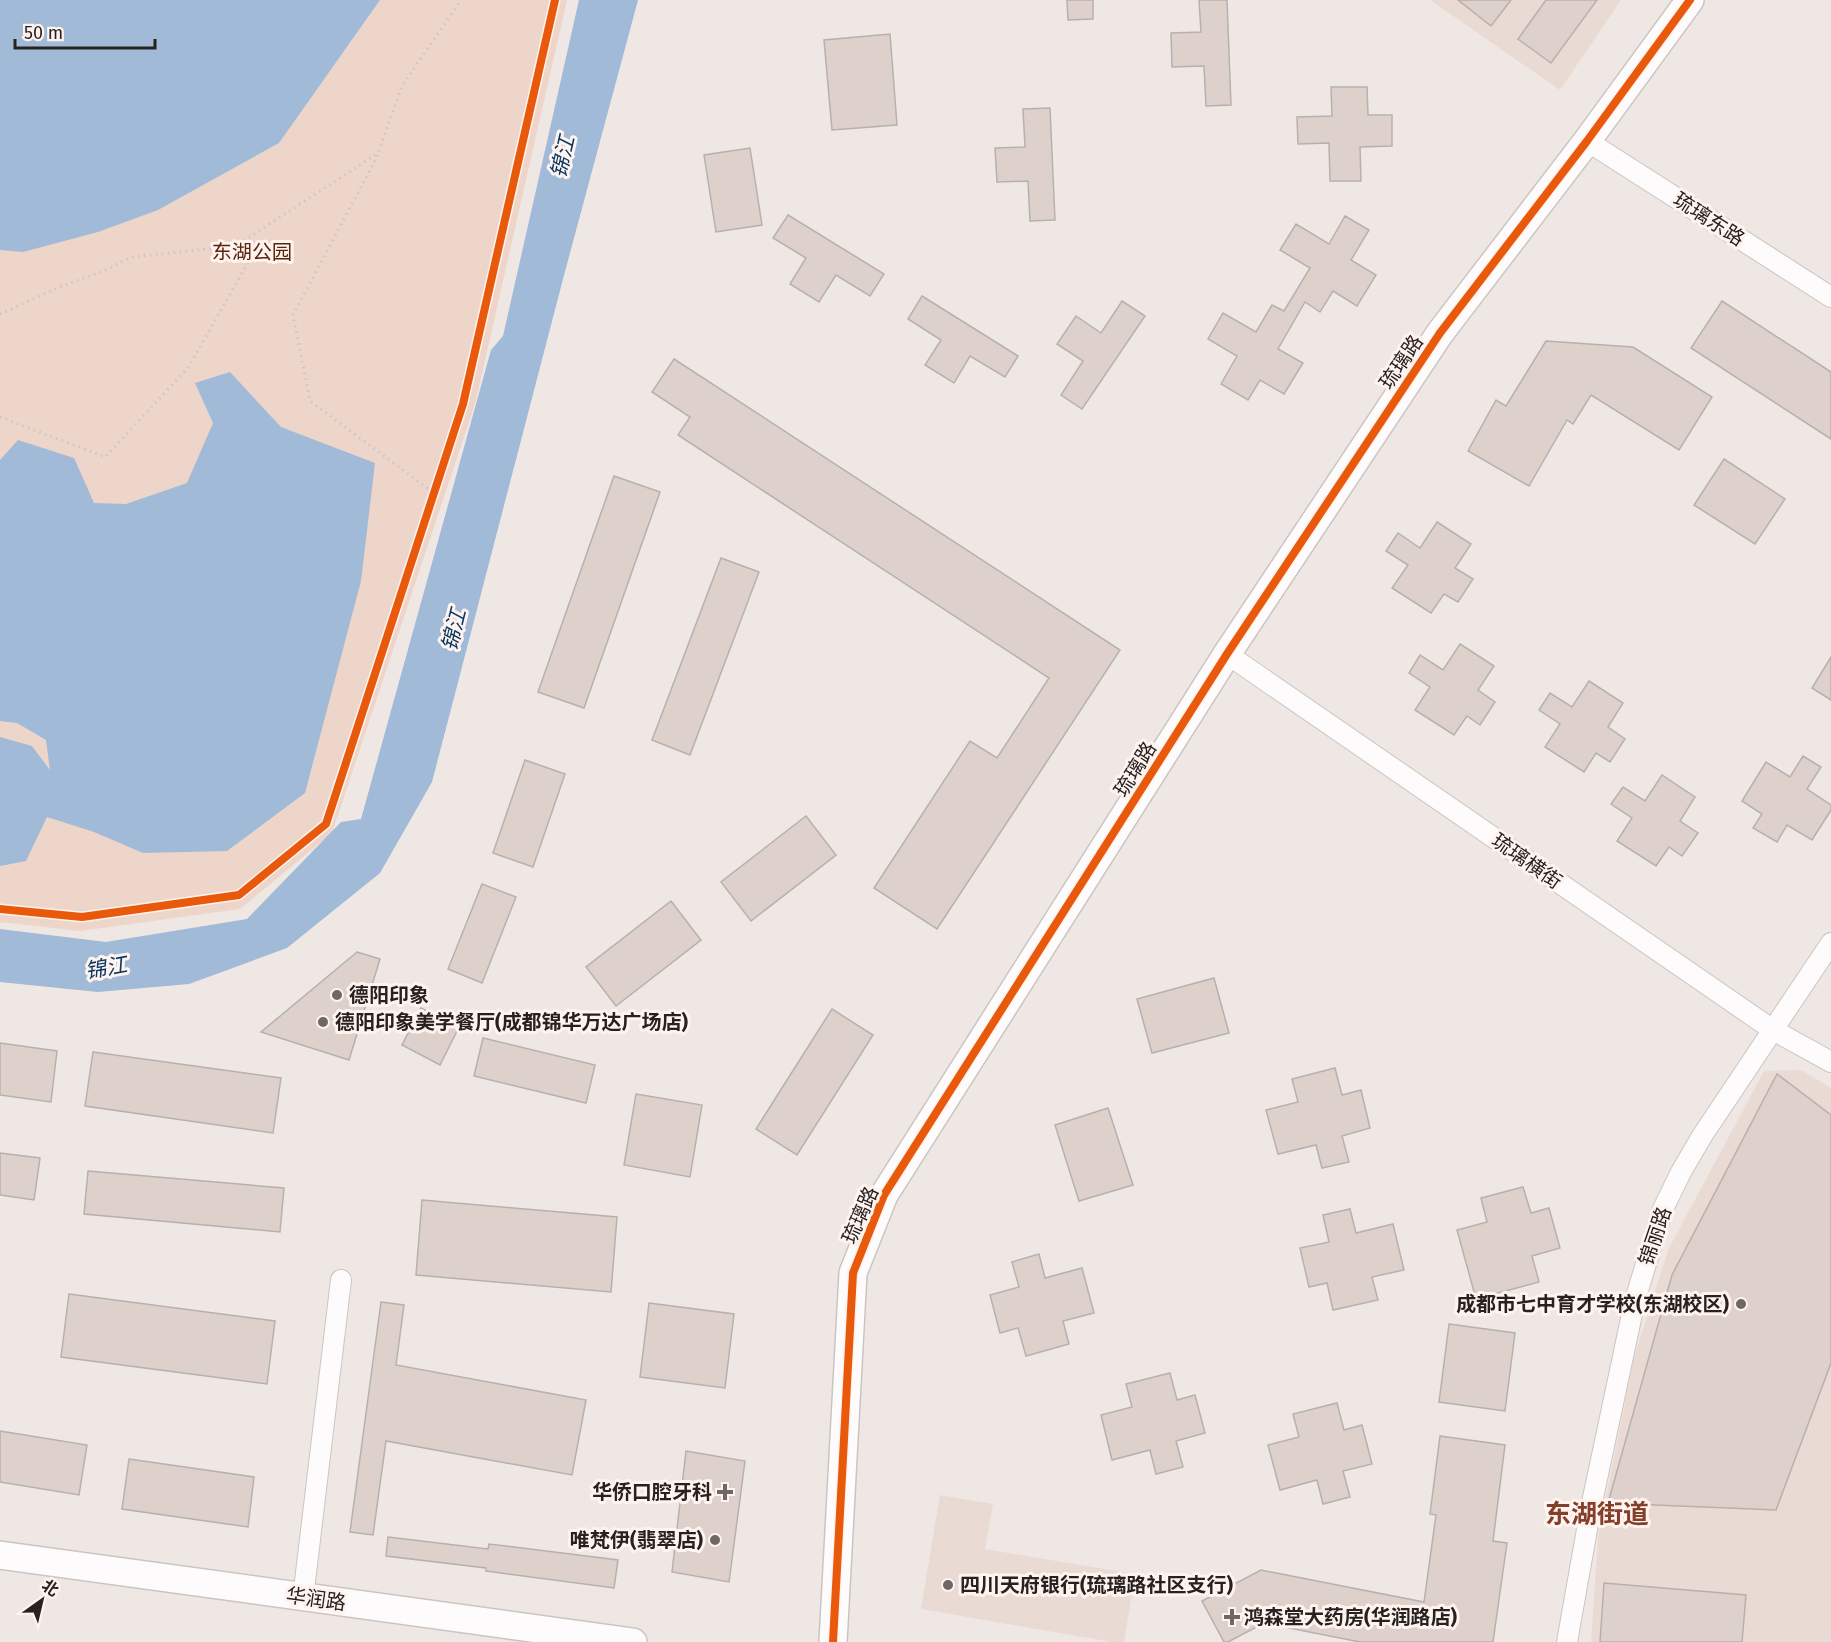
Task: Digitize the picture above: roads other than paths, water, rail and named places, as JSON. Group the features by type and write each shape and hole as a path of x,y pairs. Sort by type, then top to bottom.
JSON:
{"street":[{"name":"琉璃路","path":"833,1642 853,1273 884,1195 1227,654 1440,333 1587,141 1690,0"},
{"name":"琉璃东路","path":"1587,141 1831,297"},
{"name":"琉璃横街","path":"1227,654 1773,1030 1831,1062"},
{"name":"锦丽路","path":"1567,1642 1590,1507 1635,1300 1662,1211 1680,1172 1702,1136 1831,943"},
{"path":"303,1598 341,1280"},
{"name":"华润路","path":"0,1555 633,1642"}],"water":[{"path":"0,0 380,0 279,143 158,210 98,232 23,252 0,250"},
{"name":"锦江","path":"579,0 638,0 432,782 380,873 287,948 189,984 98,992 0,982 0,929 106,942 247,919 341,822 361,819 491,350 503,336"},
{"path":"230,372 281,427 375,463 361,581 305,793 227,851 143,853 94,832 47,817 26,861 0,866 0,737 32,746 50,770 46,740 17,723 0,721 0,460 18,440 74,458 94,503 126,504 187,483 213,423 195,383"}],"place":[{"name":"德阳印象","path":"337,995"},
{"name":"德阳印象美学餐厅(成都锦华万达广场店)","path":"323,1022"},
{"name":"成都市七中育才学校(东湖校区)","path":"1741,1304"},
{"name":"华侨口腔牙科","path":"725,1492"},
{"name":"唯梵伊(翡翠店)","path":"715,1540"},
{"name":"四川天府银行(琉璃路社区支行)","path":"948,1585"},
{"name":"鸿森堂大药房(华润路店)","path":"1232,1617"}],"district":[{"name":"东湖街道","path":"1597,1514"}],"park label":[{"name":"东湖公园","path":"252,252"}]}
